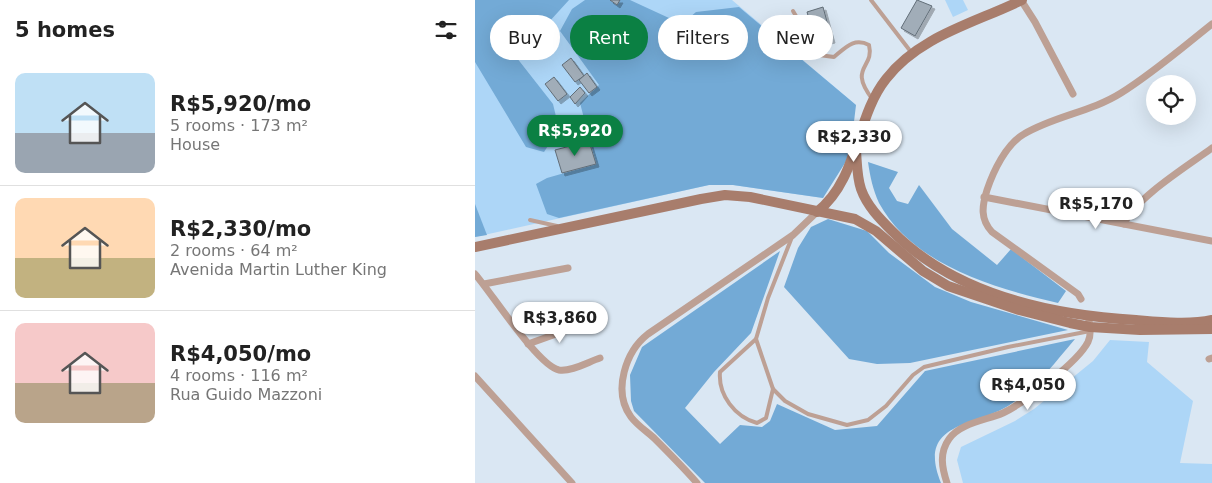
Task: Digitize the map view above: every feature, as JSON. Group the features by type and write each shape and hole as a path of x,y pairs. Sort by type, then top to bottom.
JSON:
{"main road":[{"path":"817,212 831,200 856,152 873,100 885,80 912,52 944,34 1021,0"},
{"path":"856,152 858,179 870,205 913,252 957,278 1030,304 1088,316 1211,325"},
{"path":"843,176 851,175 858,179"},
{"path":"475,247 725,195 750,197 817,212 835,214 855,220 876,231 923,271 949,286 1019,310 1090,329 1148,330 1211,325"},
{"path":"831,200 835,214"},
{"path":"855,220 867,215 870,205"}],"street":[{"path":"1021,0 1035,22 1073,94"},
{"path":"1081,299 1078,294 992,232 982,217 984,198 996,168 1017,139 1033,130 1106,102 1123,92 1212,24"},
{"path":"1124,224 1131,212 1145,199 1212,148"},
{"path":"984,198 1212,241"},
{"path":"697,483 681,464 632,417 624,405 624,371 638,342 793,235 817,212"},
{"path":"484,284 568,268"},
{"path":"475,274 528,344 553,368 568,370 600,358"},
{"path":"947,483 941,462 949,439 957,431 1001,413 1033,394 1085,348 1089,340 1088,316"},
{"path":"528,344 585,324"},
{"path":"475,376 572,483"}],"lane":[{"path":"871,0 912,52"},
{"path":"793,11 819,55 833,57 852,42 863,41 869,45 870,50 861,75 861,83 873,100"},
{"path":"530,220 569,228"},
{"path":"773,389 766,418 757,423 743,419 723,395 719,385 720,372 756,339 768,298 793,235"},
{"path":"756,339 773,389 785,401 808,414 847,425 867,420 886,406 913,375 924,367 1090,329"}],"shaded area":[{"path":"475,0 732,0 758,22 758,60 803,60 856,105 823,198 733,185 709,185 475,237"},
{"path":"475,0 569,0 555,15 490,15 490,60 518,60 553,104 559,129 544,152 526,147 475,62"},
{"path":"585,0 610,0 617,5 620,0 630,0 662,15 658,15 658,60 748,60 748,15 692,15 696,12 739,7 758,23 758,60 802,60 856,105 850,155 823,198 733,185 709,185 559,218 547,214 536,184 547,178 596,164 580,103 599,85 581,60 648,60 648,15 570,15 570,45 560,31 572,9"},
{"path":"945,0 963,0 968,10 953,17"},
{"path":"868,162 898,172 889,188 897,201 908,204 919,185 952,229 997,265 1011,249 1066,291 1058,303 1008,290 957,271 912,243 894,224 879,203 872,183"},
{"path":"475,204 487,235 475,237"},
{"path":"828,219 867,231 889,253 935,287 971,302 1068,330 910,363 877,364 849,359 784,287 798,248 811,227"},
{"path":"780,251 751,333 714,372 685,408 720,444 740,425 762,427 770,421 777,404 835,430 877,426 925,371 1075,339 1044,375 1019,398 1008,406 952,430 942,437 936,448 935,463 941,483 705,483 634,411 631,401 630,375 642,347"},
{"path":"1110,340 1149,342 1147,362 1193,401 1180,463 1212,464 1212,483 963,483 957,460 961,447 1015,421 1034,409 1093,361"}],"building":[{"path":"610,0 620,0 617,5"},
{"path":"917,0 932,6 915,36 901,28"},
{"path":"823,7 825,15 808,15 807,12"},
{"path":"570,59 572,60 584,76 575,82 562,65"},
{"path":"587,73 597,87 589,93 579,80"},
{"path":"554,77 567,94 558,101 545,84"},
{"path":"580,87 585,93 575,104 570,97"},
{"path":"589,141 596,164 562,173 555,150"}]}
